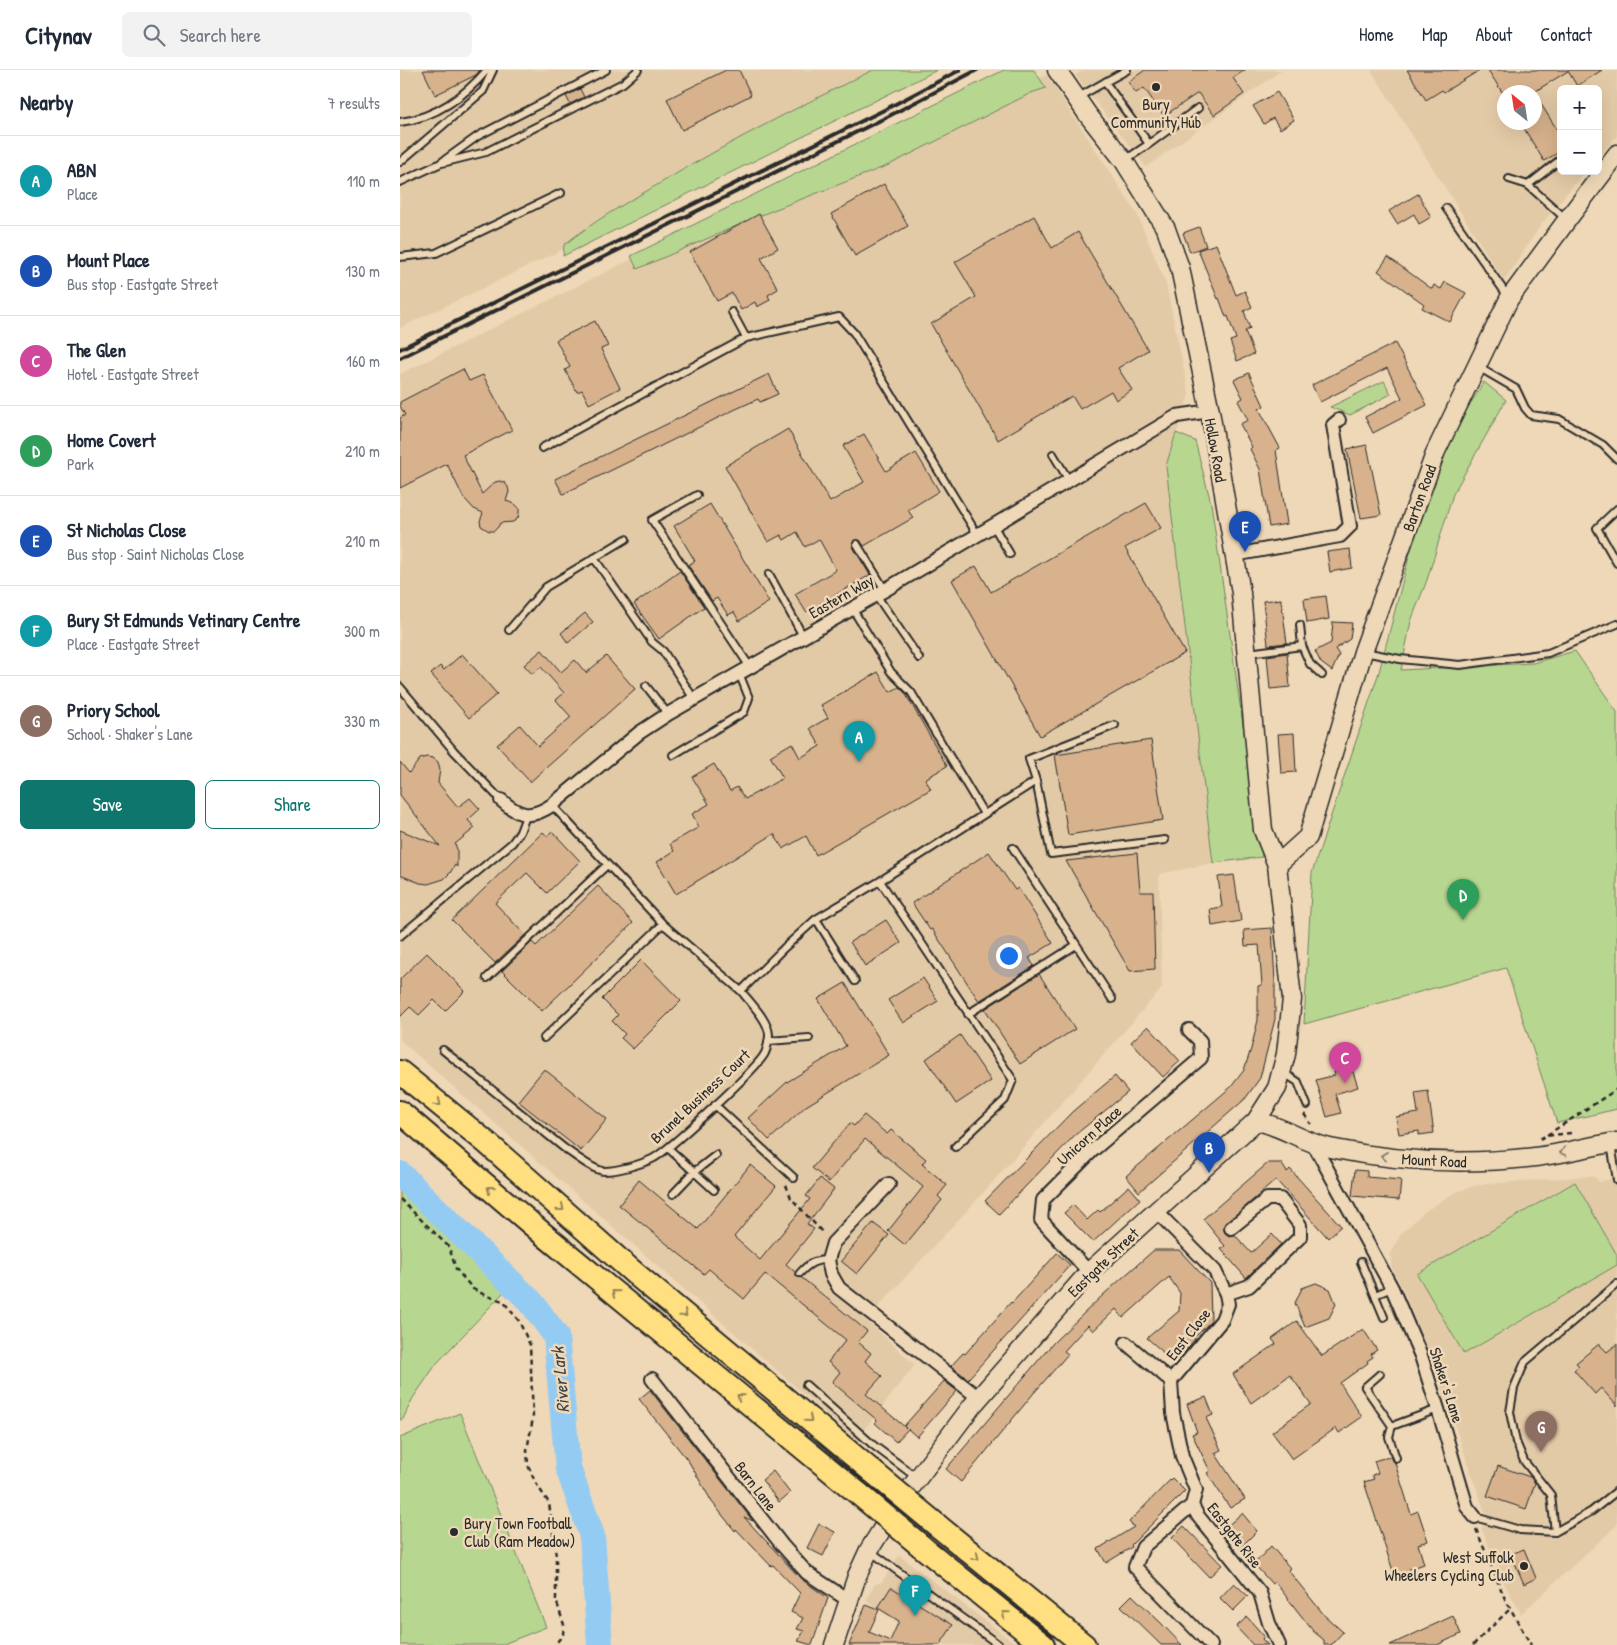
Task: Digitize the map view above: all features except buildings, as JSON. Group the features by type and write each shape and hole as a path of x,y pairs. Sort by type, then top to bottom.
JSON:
{"highway":[{"path":"400,1072 487,1143 632,1271 1084,1645"},
{"path":"400,1112 542,1233 1043,1645"}],"street":[{"name":"Hollow Road","path":"1057,70 1076,99 1124,161 1166,229 1180,268 1210,411 1241,593 1264,830 1277,864"},
{"name":"Barton Road","path":"1277,864 1308,837 1363,652 1436,451 1510,299 1617,154"},
{"name":"Eastern Way","path":"526,816 541,813 639,733 668,714 880,592 1177,416 1210,411"},
{"path":"1234,555 1340,536 1350,526 1333,425 1339,420"},
{"path":"500,800 510,809 526,816"},
{"name":"Eastgate Street","path":"834,1645 856,1576 869,1550 894,1510 979,1398 1089,1272 1256,1121 1274,1094 1283,1072 1292,999 1277,864"},
{"name":"Unicorn Place","path":"1089,1272 1041,1220 1043,1200 1092,1151 1201,1058 1200,1041 1189,1030"},
{"name":"Mount Road","path":"1256,1121 1282,1128 1313,1143 1329,1148 1386,1157 1435,1161 1471,1162 1536,1157 1614,1142"},
{"name":"Shaker's Lane","path":"1313,1143 1392,1288 1421,1356 1467,1507 1475,1517"},
{"path":"890,1184 833,1243 828,1260 831,1274 839,1288 979,1398"},
{"path":"1226,1294 1249,1286 1300,1237 1300,1225 1280,1199 1268,1199 1231,1228"},
{"name":"East Close","path":"1156,1211 1215,1271 1226,1294 1228,1304 1222,1320 1171,1381 1173,1413"},
{"path":"1126,1343 1171,1381"},
{"name":"Barn Lane","path":"652,1379 782,1545 807,1573 848,1600"},
{"name":"Eastgate Rise","path":"1173,1413 1182,1456 1196,1490 1192,1505 1198,1516 1260,1593 1269,1623 1279,1645"},
{"path":"1192,1505 1143,1547 1135,1567 1211,1645"}],"lane":[{"path":"400,122 438,111 473,87 487,70"},
{"path":"400,162 483,91 493,70"},
{"path":"439,164 478,136 606,70"},
{"path":"400,182 439,164 486,152 623,83 638,70"},
{"path":"1076,99 1127,70"},
{"path":"1105,82 1149,144"},
{"path":"1124,161 1198,108"},
{"path":"1528,185 1557,162"},
{"path":"1509,179 1528,185 1567,220"},
{"path":"400,257 436,253 561,193"},
{"path":"1446,208 1510,299"},
{"path":"732,312 746,338"},
{"path":"542,448 746,338 839,318 854,333 976,534"},
{"path":"1478,367 1516,389 1525,408 1532,415 1559,419 1603,445 1617,459"},
{"path":"1052,454 1068,479"},
{"path":"673,755 744,712 749,698 745,670 652,520 697,495"},
{"path":"1617,509 1597,528 1617,563"},
{"path":"993,524 1010,554"},
{"path":"510,630 546,587 626,539"},
{"path":"857,544 880,592 919,658"},
{"path":"594,558 652,642 663,651 694,699"},
{"path":"769,574 803,636"},
{"path":"852,608 891,672 911,692 984,814"},
{"path":"1363,652 1400,659 1460,665 1548,653 1617,624"},
{"path":"1300,625 1302,646 1310,664 1322,675"},
{"path":"1246,653 1302,646"},
{"path":"646,686 668,714"},
{"path":"400,687 454,751 500,800"},
{"path":"1115,725 1029,759 1036,782 1051,854 1165,840"},
{"path":"741,991 816,919 880,881 1036,782"},
{"name":"Brunel Business Court","path":"443,1050 564,1148 602,1171 653,1159 668,1148 715,1105 765,1054 769,1034 759,1011 741,991 663,924 552,805"},
{"path":"400,936 512,843 520,832 526,816"},
{"path":"1013,848 1112,999"},
{"path":"487,978 607,864"},
{"path":"880,881 1013,1080 1005,1100 955,1147"},
{"path":"816,919 855,981"},
{"path":"544,1038 663,924"},
{"path":"968,1014 1076,945"},
{"path":"768,1041 809,1038"},
{"path":"1283,1072 1298,1082 1307,1105"},
{"path":"715,1105 794,1178"},
{"path":"1614,1142 1617,1180"},
{"path":"668,1148 714,1190"},
{"path":"673,1194 694,1172 716,1155"},
{"path":"800,1273 808,1264 816,1260 828,1260"},
{"path":"1361,1262 1384,1317"},
{"path":"1555,1532 1551,1495 1524,1461 1516,1442 1510,1412 1514,1388 1525,1362 1617,1284"},
{"path":"1375,1295 1392,1288"},
{"path":"1380,1374 1365,1387 1392,1426 1390,1436 1396,1458"},
{"path":"806,1385 873,1445 919,1479"},
{"path":"1392,1426 1438,1409"},
{"path":"1475,1517 1520,1530 1555,1532 1592,1511 1617,1491"},
{"path":"869,1550 999,1645"}],"path":[{"path":"1545,1136 1617,1089"},
{"path":"780,1179 786,1186 791,1198 833,1243"},
{"path":"400,1199 449,1246 456,1269 473,1289 503,1301 520,1321 530,1345 533,1418 527,1450 528,1465 535,1482 549,1503 556,1556 556,1600 564,1625 563,1634 555,1645"},
{"path":"1475,1517 1476,1528 1505,1599 1531,1645"},
{"path":"1473,1645 1510,1609"}],"shaded area":[{"path":"400,70 926,70 673,196 400,328"},
{"path":"1085,70 1282,70 1146,167 1075,75"},
{"path":"1371,70 1617,70 1617,136 1602,153 1602,85 1557,85 1557,175 1582,175 1541,225 1504,281"},
{"path":"1047,75 1137,214 1166,284 1189,394 1166,466 1213,863 1159,874 1162,988 984,1192 866,1320 915,1365 856,1440 400,1040 400,374 632,259"},
{"path":"1595,1177 1599,1182 1617,1177 1617,1525 1521,1614 1503,1581 1481,1527 1489,1524 1439,1380 1404,1292 1391,1266 1391,1257 1389,1256 1401,1234 1424,1212 1454,1193 1474,1186 1489,1184"},
{"path":"899,1555 1017,1645 938,1645 892,1619 866,1600 875,1584 882,1582"}],"green space":[{"path":"873,70 937,70 563,256 564,245 621,206 683,169 791,111"},
{"path":"1004,70 1034,70 1046,88 1031,93 889,165 771,211 637,269 631,256"},
{"path":"1384,381 1391,394 1350,415 1330,407"},
{"path":"1484,382 1506,400 1453,494 1427,580 1411,621 1401,670 1533,663 1575,651 1617,712 1617,1109 1557,1123 1506,968 1304,1024 1312,873 1379,672 1411,549 1449,438"},
{"path":"1176,433 1195,441 1211,503 1262,857 1213,863 1166,466"},
{"path":"400,1163 517,1278 437,1363 413,1398 403,1419 400,1420"},
{"path":"1575,1182 1617,1255 1617,1265 1464,1354 1417,1274"},
{"name":"Bury Town Football Club (Ram Meadow)","path":"460,1413 546,1627 501,1645 400,1645 400,1438"}],"waterway":[{"name":"River Lark","path":"400,1174 532,1303 556,1336 568,1468 592,1536 600,1645"}],"railway":[{"path":"400,349 884,110 960,70"},
{"path":"400,358 887,117 977,70"}],"place":[{"name":"Bury Community Hub","path":"1156,87"},
{"name":"St Nicholas Close","path":"1245,552"},
{"name":"ABN","path":"859,762"},
{"name":"Home Covert","path":"1463,920"},
{"name":"The Glen","path":"1345,1083"},
{"name":"Mount Place","path":"1209,1173"},
{"name":"Priory School","path":"1541,1452"},
{"name":"Bury Town Football Club (Ram Meadow)","path":"454,1532"},
{"name":"West Suffolk Wheelers Cycling Club","path":"1524,1566"},
{"name":"Bury St Edmunds Vetinary Centre","path":"915,1616"}]}
